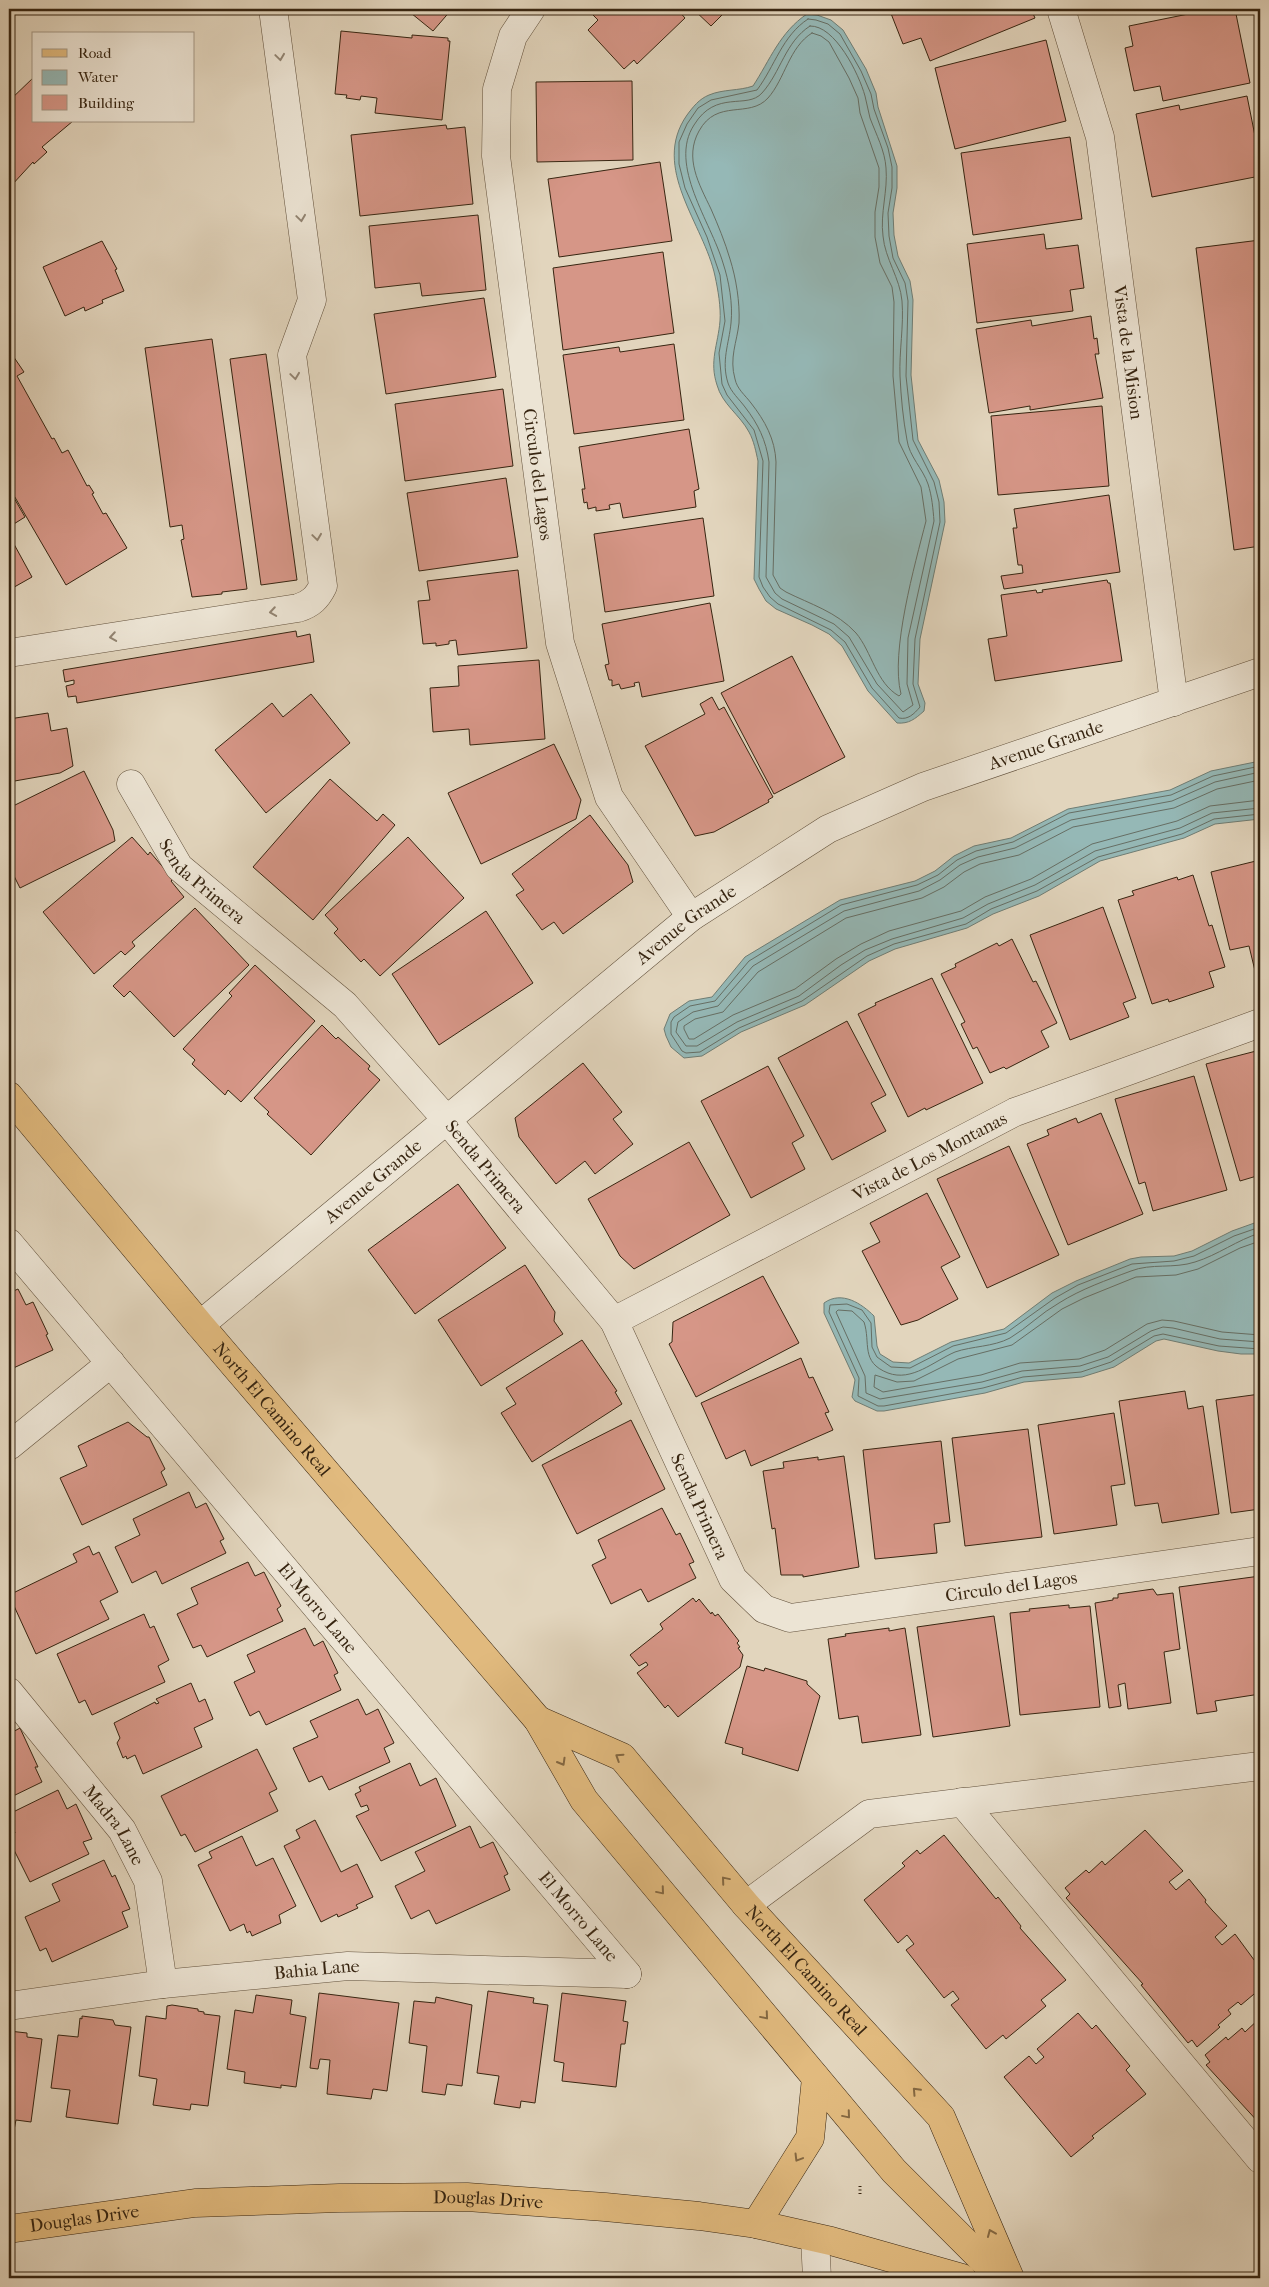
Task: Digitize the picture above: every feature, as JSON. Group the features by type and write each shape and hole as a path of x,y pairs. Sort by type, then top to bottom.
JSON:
{"main road":[{"name":"North El Camino Real","path":"9,1096 200,1326 538,1720 584,1800 894,2171 1001,2278"},
{"name":"North El Camino Real","path":"538,1720 622,1757 746,1905 941,2117 1010,2278"},
{"path":"756,2224 810,2138 816,2078"},
{"name":"Douglas Drive","path":"9,2229 195,2203 339,2198 467,2197 605,2207 699,2216 756,2224 815,2238 832,2240 962,2278"}],"street":[{"path":"9,653 298,608 309,604 318,596 323,586 292,355 312,300 274,9"},
{"name":"Circulo del Lagos","path":"531,9 513,36 497,89 496,156 560,643 609,797 691,917"},
{"name":"Vista de la Mision","path":"1061,9 1100,136 1174,702"},
{"name":"Avenue Grande","path":"200,1326 446,1119 691,917 828,829 923,787 1260,672"},
{"name":"Senda Primera","path":"131,784 179,867 345,1005 446,1119 614,1321 733,1579 764,1609"},
{"name":"Vista de Los Montanas","path":"614,1321 1015,1112 1260,1023"},
{"name":"El Morro Lane","path":"9,1242 627,1974"},
{"path":"9,1446 111,1363"},
{"name":"Circulo del Lagos","path":"764,1609 790,1618 1260,1551"},
{"name":"Madra Lane","path":"9,1692 122,1830 148,1881 163,1984"},
{"path":"746,1905 869,1814 1260,1766"},
{"path":"962,1802 1260,2159"},
{"name":"Bahia Lane","path":"9,2006 163,1984 348,1966 627,1974"},
{"path":"815,2238 817,2278"}],"water":[{"path":"807,14 831,20 843,30 866,69 876,93 878,107 897,166 897,188 893,213 894,235 898,256 910,281 913,300 911,375 918,440 939,480 944,502 945,522 920,639 918,684 925,703 924,711 915,719 905,723 897,723 868,691 842,646 829,634 776,609 766,601 754,579 758,461 754,443 749,432 727,404 717,385 714,361 720,316 716,281 709,256 683,196 677,176 674,155 677,135 687,115 699,101 709,95 753,86 776,47 790,29"},
{"path":"1260,761 1260,819 1215,824 1184,838 1100,861 1039,896 993,914 967,928 895,949 869,961 805,1005 741,1032 702,1056 684,1058 671,1047 664,1029 670,1014 689,1001 712,997 745,957 840,900 915,881 935,871 954,856 974,846 1011,838 1068,809 1170,790 1211,771"},
{"path":"1260,1221 1260,1354 1218,1351 1164,1339 1156,1341 1114,1367 1082,1377 1024,1382 985,1393 877,1411 855,1401 852,1397 855,1380 824,1313 824,1303 831,1299 845,1298 858,1303 874,1316 877,1346 880,1354 893,1362 909,1363 951,1342 1004,1329 1052,1293 1130,1259 1174,1256 1192,1251 1232,1231"}],"building":[{"path":"406,9 452,9 433,31"},
{"path":"587,9 677,9 685,18 637,64 634,60 624,69 588,30 598,20"},
{"path":"693,9 728,9 711,26"},
{"path":"895,9 1031,9 1035,18 930,61 921,38 903,44 890,11"},
{"path":"1213,9 1235,9 1250,83 1163,101 1160,86 1134,91 1125,48 1133,46 1129,26"},
{"path":"341,31 412,38 412,35 448,38 448,41 450,41 442,120 375,113 377,98 361,96 360,100 346,98 347,95 335,94"},
{"path":"1046,40 1066,121 955,149 935,68"},
{"path":"32,79 32,122 72,122 42,147 47,152 34,164 33,162 11,186 9,184 9,101"},
{"path":"632,81 633,160 537,162 536,82"},
{"path":"1247,96 1260,161 1260,176 1152,197 1136,114 1179,105 1180,110"},
{"path":"446,125 447,129 465,127 473,204 360,216 351,135"},
{"path":"1070,137 1082,219 973,235 961,153"},
{"path":"660,162 672,241 559,257 548,179"},
{"path":"478,215 486,290 422,296 420,283 375,288 369,226"},
{"path":"1044,234 1046,249 1078,245 1084,288 1070,290 1073,311 977,323 967,244"},
{"path":"1260,240 1260,546 1234,550 1196,248"},
{"path":"102,241 117,269 115,270 124,291 102,300 103,303 85,311 84,307 65,316 43,267"},
{"path":"663,252 674,333 563,350 553,268"},
{"path":"484,298 496,377 386,394 374,314"},
{"path":"1091,316 1094,339 1097,338 1099,354 1095,354 1103,398 1030,410 1030,406 989,413 976,329 1031,320 1032,326"},
{"path":"212,339 247,589 192,597 181,540 184,539 182,525 170,527 145,348"},
{"path":"674,344 684,420 574,434 563,355 619,347 620,352"},
{"path":"9,350 24,372 17,376 52,439 54,438 62,453 68,450 87,486 89,485 94,493 92,494 103,514 106,513 127,548 66,585 9,487"},
{"path":"266,354 297,580 261,585 230,359"},
{"path":"503,389 513,466 405,481 395,404"},
{"path":"1102,406 1109,486 998,495 991,416"},
{"path":"689,429 699,489 694,491 696,507 623,518 620,503 609,505 610,509 596,511 596,507 588,509 587,502 584,503 582,489 585,489 579,447"},
{"path":"506,478 518,557 419,571 407,493"},
{"path":"9,492 25,517 9,527"},
{"path":"1109,495 1120,572 1004,589 1001,576 1023,573 1022,565 1018,565 1013,528 1017,528 1014,509"},
{"path":"703,518 714,596 605,612 594,534"},
{"path":"9,535 32,577 9,590"},
{"path":"518,570 527,648 458,655 456,640 449,641 449,644 436,646 436,643 423,644 418,601 430,600 427,581"},
{"path":"1107,580 1110,583 1122,661 995,681 988,639 1007,636 1001,595 1036,590 1037,593 1043,592 1042,590"},
{"path":"710,603 724,681 642,697 639,682 634,683 635,686 621,689 619,684 612,686 612,680 609,680 605,665 609,664 602,624"},
{"path":"296,631 297,637 310,634 314,662 77,703 76,696 68,697 66,686 74,684 74,680 65,682 63,670"},
{"path":"792,656 845,757 774,794 721,693"},
{"path":"539,660 545,739 470,745 469,729 433,732 430,688 459,686 458,666"},
{"path":"311,694 350,743 266,813 215,750 272,703 283,717"},
{"path":"712,697 719,710 724,707 773,797 768,800 769,802 714,832 695,836 645,746 705,714 700,704"},
{"path":"48,713 51,731 67,728 73,766 60,773 9,782 9,719"},
{"path":"554,744 581,800 576,819 481,864 448,793"},
{"path":"84,771 113,830 115,841 20,888 9,866 9,808"},
{"path":"330,779 377,821 383,814 395,825 313,920 253,867"},
{"path":"590,815 628,865 633,882 563,934 554,922 542,930 516,895 524,890 512,874"},
{"path":"132,837 148,855 150,852 173,879 171,881 184,897 132,942 135,946 125,955 121,951 94,974 43,912"},
{"path":"408,837 464,898 380,976 364,959 361,962 334,933 338,929 325,915"},
{"path":"1260,860 1260,974 1256,975 1249,946 1230,950 1211,872"},
{"path":"1193,875 1209,926 1212,925 1225,967 1209,972 1214,987 1169,1002 1168,999 1152,1004 1118,900 1134,895 1132,891 1177,877 1178,880"},
{"path":"1103,907 1136,998 1123,1003 1129,1017 1070,1040 1030,935"},
{"path":"195,908 249,965 174,1037 130,991 124,997 113,986"},
{"path":"486,911 533,983 439,1045 392,974"},
{"path":"1012,939 1033,982 1036,981 1057,1023 1041,1031 1049,1047 1006,1069 1004,1067 990,1073 977,1047 973,1049 961,1024 965,1022 941,974 956,967 955,964 997,943 999,946"},
{"path":"255,965 315,1021 241,1102 228,1090 225,1095 192,1064 195,1060 183,1049 232,996 229,993"},
{"path":"932,978 983,1083 908,1117 858,1014 876,1005 875,1003"},
{"path":"847,1021 886,1095 871,1103 886,1131 832,1160 778,1058"},
{"path":"322,1025 336,1039 338,1037 370,1066 368,1069 380,1080 311,1155 267,1114 269,1112 254,1098"},
{"path":"1260,1050 1260,1175 1240,1181 1206,1064"},
{"path":"583,1063 622,1112 613,1119 633,1144 595,1174 585,1161 556,1184 519,1137 515,1118"},
{"path":"768,1066 804,1136 792,1143 805,1169 751,1198 701,1101"},
{"path":"1194,1076 1227,1190 1153,1211 1145,1182 1139,1184 1115,1099"},
{"path":"1101,1113 1143,1214 1068,1245 1027,1144 1049,1135 1047,1130 1076,1118 1078,1123"},
{"path":"689,1142 730,1215 634,1269 620,1256 588,1199"},
{"path":"1009,1146 1059,1255 987,1288 937,1179"},
{"path":"458,1184 506,1248 415,1314 368,1250"},
{"path":"927,1193 960,1257 941,1267 958,1299 918,1320 901,1325 862,1251 880,1242 870,1223"},
{"path":"525,1265 555,1312 554,1321 563,1334 481,1386 438,1320"},
{"path":"763,1276 799,1343 696,1397 669,1344 672,1342 673,1322"},
{"path":"18,1289 26,1305 33,1302 48,1334 46,1335 53,1350 9,1370 9,1293"},
{"path":"582,1340 617,1391 615,1392 622,1404 532,1462 501,1413 516,1404 506,1388"},
{"path":"801,1358 809,1378 813,1377 829,1412 825,1413 833,1430 751,1466 745,1450 726,1459 701,1403"},
{"path":"1185,1391 1188,1409 1203,1406 1219,1514 1162,1523 1158,1503 1135,1506 1119,1401"},
{"path":"1260,1394 1260,1509 1231,1513 1216,1400"},
{"path":"1114,1413 1125,1484 1111,1486 1117,1525 1054,1534 1038,1425"},
{"path":"631,1420 665,1489 577,1534 542,1465"},
{"path":"128,1422 149,1437 165,1469 161,1472 167,1485 82,1525 60,1478 87,1466 78,1446"},
{"path":"1028,1429 1042,1537 965,1546 952,1438"},
{"path":"941,1441 950,1522 934,1524 937,1553 875,1559 863,1450"},
{"path":"844,1456 859,1567 803,1577 803,1575 781,1575 775,1528 772,1529 763,1471 784,1468 783,1462 818,1457 818,1460"},
{"path":"189,1492 196,1508 206,1503 224,1539 220,1541 226,1553 162,1584 156,1571 132,1583 115,1547 140,1535 133,1519"},
{"path":"662,1508 676,1535 680,1533 694,1562 689,1564 696,1578 648,1602 641,1589 611,1604 592,1565 606,1558 598,1540"},
{"path":"89,1546 93,1555 99,1552 118,1592 100,1601 109,1619 36,1654 9,1595 77,1562 73,1554"},
{"path":"248,1562 255,1576 264,1572 281,1606 277,1609 283,1621 207,1657 201,1645 193,1648 177,1614 198,1604 191,1588"},
{"path":"1260,1576 1260,1694 1215,1701 1217,1711 1197,1714 1179,1587"},
{"path":"1153,1589 1157,1595 1173,1593 1180,1649 1164,1652 1171,1703 1128,1709 1125,1683 1118,1685 1121,1706 1109,1708 1095,1603 1113,1600 1113,1598 1118,1598 1118,1594"},
{"path":"693,1598 696,1602 699,1599 711,1614 712,1612 715,1616 718,1614 739,1641 737,1643 740,1647 738,1648 743,1655 740,1667 678,1717 668,1705 665,1708 637,1673 648,1665 646,1662 639,1666 630,1655 663,1629 660,1624"},
{"path":"1069,1605 1069,1608 1090,1606 1100,1707 1020,1715 1010,1613"},
{"path":"144,1614 150,1628 154,1626 169,1660 158,1666 165,1682 92,1715 85,1700 79,1703 57,1654"},
{"path":"994,1616 1010,1726 933,1737 917,1627"},
{"path":"305,1628 314,1646 323,1641 338,1673 334,1675 341,1690 266,1725 259,1711 250,1716 234,1682 255,1672 247,1655"},
{"path":"889,1628 889,1631 905,1628 921,1735 862,1743 858,1716 839,1719 828,1639 846,1636 845,1634"},
{"path":"747,1666 764,1671 765,1668 807,1681 807,1684 820,1696 798,1771 742,1754 743,1748 725,1743"},
{"path":"191,1683 199,1702 205,1699 213,1719 194,1728 202,1747 143,1774 135,1755 127,1759 126,1756 123,1758 117,1743 120,1738 114,1723 155,1702 156,1704 159,1703 156,1699"},
{"path":"358,1699 366,1715 378,1709 394,1743 384,1748 390,1762 329,1790 322,1776 309,1782 293,1748 318,1737 310,1721"},
{"path":"20,1728 38,1767 35,1767 42,1782 9,1798 9,1734"},
{"path":"257,1749 277,1789 269,1793 278,1811 195,1852 185,1834 181,1836 161,1796"},
{"path":"410,1763 420,1786 436,1778 456,1826 381,1861 356,1816 369,1810 367,1805 361,1807 355,1794 361,1791 359,1787"},
{"path":"58,1790 67,1809 76,1804 92,1839 83,1842 89,1854 30,1882 9,1840 9,1836 15,1833 9,1814"},
{"path":"315,1820 341,1872 357,1864 373,1897 356,1905 358,1908 338,1917 337,1914 321,1922 284,1846 300,1838 296,1830"},
{"path":"470,1826 480,1848 493,1842 508,1874 504,1876 510,1890 436,1924 429,1910 411,1919 395,1886 425,1871 415,1852"},
{"path":"1145,1830 1183,1871 1169,1882 1176,1890 1189,1879 1206,1900 1205,1902 1227,1926 1215,1937 1222,1945 1235,1934 1260,1968 1260,1989 1241,2005 1238,2002 1228,2010 1231,2014 1218,2025 1220,2027 1197,2047 1192,2040 1188,2043 1141,1985 1143,1984 1066,1898 1070,1894 1065,1888 1086,1870 1089,1873 1102,1861 1105,1865"},
{"path":"944,1835 996,1899 998,1897 1021,1926 1020,1928 1066,1980 1041,2000 1046,2006 1006,2039 1003,2035 986,2049 951,2005 959,1999 953,1991 944,1998 906,1950 914,1944 907,1935 898,1943 864,1900 905,1866 902,1863 917,1850 920,1854"},
{"path":"242,1836 256,1866 273,1858 296,1906 279,1915 281,1923 252,1936 250,1931 247,1933 244,1924 230,1931 198,1865 212,1858 209,1852"},
{"path":"104,1860 112,1877 115,1875 130,1909 122,1912 128,1927 52,1962 46,1948 40,1951 25,1917 60,1901 52,1884"},
{"path":"488,1991 534,1998 533,2003 548,2005 535,2103 521,2101 520,2108 494,2104 499,2076 477,2073"},
{"path":"319,1993 399,2003 387,2091 373,2089 371,2099 327,2094 330,2060 320,2059 318,2069 310,2068"},
{"path":"562,1993 626,2001 623,2021 628,2022 625,2044 621,2044 616,2087 562,2081 564,2063 554,2061"},
{"path":"256,1995 292,2000 290,2014 306,2017 296,2087 281,2085 281,2088 244,2083 245,2072 227,2069 235,2010 253,2013"},
{"path":"436,1997 472,2005 462,2086 447,2084 445,2095 422,2092 427,2046 409,2043 414,2001 435,2003"},
{"path":"167,2006 198,2009 198,2011 204,2012 204,2014 220,2016 208,2106 191,2104 190,2110 153,2105 157,2079 139,2076 146,2016 166,2019"},
{"path":"1078,2013 1092,2029 1096,2025 1130,2066 1126,2070 1146,2094 1092,2136 1094,2138 1071,2157 1004,2077 1029,2056 1036,2064 1044,2057 1037,2049"},
{"path":"82,2016 113,2020 115,2025 131,2027 118,2124 66,2117 70,2090 51,2088 58,2035 78,2037 80,2018 82,2019"},
{"path":"1260,2018 1260,2124 1206,2065 1210,2062 1205,2055 1226,2037 1228,2040 1242,2028 1245,2032"},
{"path":"9,2031 27,2033 27,2037 42,2039 31,2122 16,2120 14,2130 9,2129"}]}
